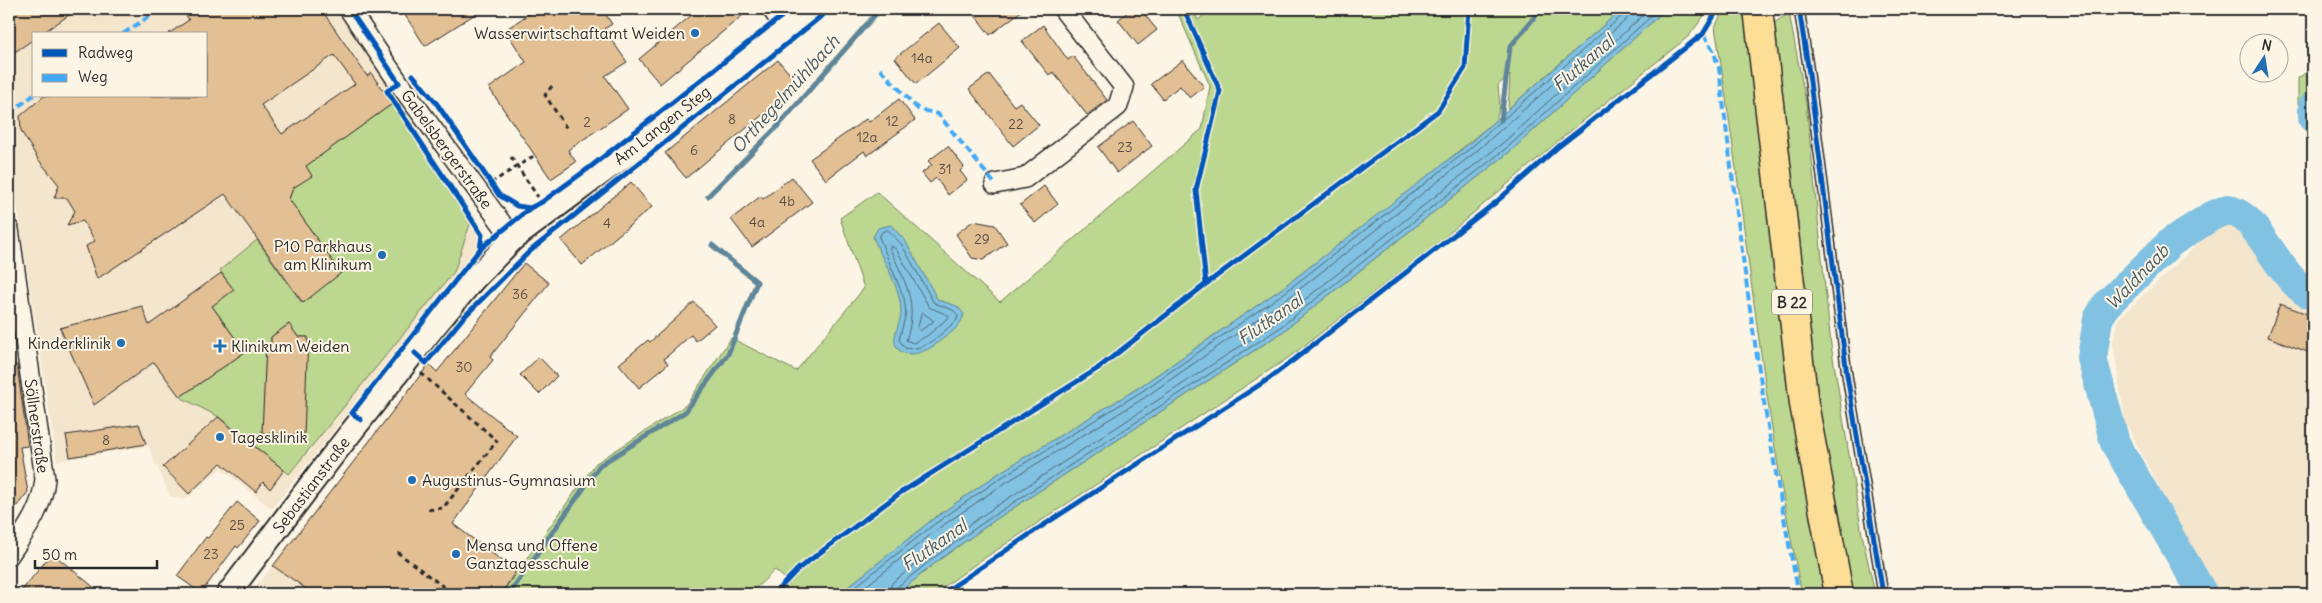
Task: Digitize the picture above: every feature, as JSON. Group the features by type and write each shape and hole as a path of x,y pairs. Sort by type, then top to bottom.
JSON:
{"main road":[{"name":"B 22","path":"1758,9 1804,404 1839,594"}],"street":[{"name":"Gabelsbergerstraße","path":"349,9 399,83 513,239"},
{"path":"772,9 784,28"},
{"name":"Am Langen Steg","path":"513,239 648,138 810,9"},
{"path":"995,184 1026,178 1118,106 1124,87 1063,9"},
{"name":"Söllnerstraße","path":"9,229 14,313 45,479 43,498 35,515 9,555"},
{"name":"Sebastianstraße","path":"228,594 330,459 408,361 474,279 513,239"}],"lane":[{"path":"1799,9 1847,375 1884,594"}],"path":[{"path":"552,86 545,95 567,129"},
{"path":"478,192 535,155"},
{"path":"511,157 548,212"},
{"path":"408,361 496,441 443,508 426,510"},
{"path":"397,552 453,594"}],"shaded area":[{"name":"Klinikum Weiden","path":"9,9 338,9 481,225 480,245 272,509 221,468 185,500 170,496 148,446 57,461 9,153"},
{"path":"2222,221 2231,222 2280,281 2300,301 2313,307 2313,567 2302,594 2215,594 2125,422 2113,343 2117,320"},
{"path":"273,566 314,594 266,594 256,586"}],"green space":[{"path":"1176,9 1193,9 1198,20 1211,9 1622,9 1508,109 1510,75 1498,85 1500,106 1496,120 1420,183 1281,289 1138,388 999,473 933,519 839,594 780,594 790,583 775,570 750,594 501,594 596,463 686,405 731,338 796,371 864,288 840,218 877,192 1000,302 1202,129 1210,86"},
{"path":"1666,9 1709,9 1689,36 1568,133 1433,247 1288,358 977,563 934,594 897,594 939,560 995,520 1281,333 1512,150"},
{"path":"1724,9 1738,9 1740,15 1744,15 1755,87 1799,451 1826,594 1802,594 1788,524 1765,382 1715,27"},
{"path":"1789,13 1806,103 1831,345 1862,534 1875,594 1852,594 1821,434 1771,25"},
{"path":"2313,68 2313,105 2298,104 2298,78"},
{"path":"392,104 471,221 454,272 289,474 219,417 180,397 245,352 212,306 233,290 220,270 257,240 302,303 341,273 289,199 306,166","holes":["289,324 298,337 308,337 263,433 266,347 271,346 271,337"]}],"water":[{"name":"Flutkanal","path":"1622,9 1666,9 1512,150 1281,333 995,520 939,560 897,594 839,594 933,519 999,473 1138,388 1281,289 1465,147"},
{"path":"891,225 906,242 938,300 957,306 964,314 960,323 953,331 922,352 907,354 902,352 898,349 895,341 901,317 898,293 873,237 878,228"}],"building":[{"path":"9,9 78,9 44,32 32,32 32,40 9,56"},
{"name":"Klinikum Weiden","path":"182,9 321,9 367,76 371,73 392,104 306,166 312,176 293,188 289,199 341,273 303,303 225,194 97,279 86,246 95,241 83,221 67,225 75,211 67,198 54,198 59,185 38,159 21,131 20,116 42,98 208,98 208,32 171,32 189,20","holes":["334,55 355,84 282,134 261,105"]},
{"path":"401,9 483,9 425,46"},
{"path":"536,9 602,9 612,24 604,29 627,62 605,76 628,109 568,150 576,162 551,179 489,88 526,62 505,30"},
{"name":"Wasserwirtschaftamt Weiden","path":"699,9 750,9 660,84 639,59"},
{"path":"970,9 1024,9 990,35"},
{"path":"1131,9 1140,9 1157,30 1138,45 1118,20"},
{"path":"939,23 960,48 916,84 895,58"},
{"path":"1043,25 1068,60 1073,56 1107,100 1087,115 1053,72 1049,75 1022,41"},
{"path":"778,60 799,85 686,178 665,153"},
{"path":"1183,60 1204,87 1190,98 1180,86 1163,99 1151,84"},
{"path":"989,74 1014,106 1020,102 1039,125 1013,146 969,89"},
{"path":"899,99 915,120 867,156 864,151 826,180 810,159 866,119 869,122"},
{"path":"1133,121 1152,146 1117,173 1098,147"},
{"path":"948,146 964,167 960,171 967,180 948,195 936,178 930,183 922,173 932,165 928,161"},
{"path":"792,177 812,202 752,247 731,219 761,196 763,199"},
{"path":"631,182 652,207 582,265 561,240"},
{"path":"1044,186 1058,204 1035,223 1020,205"},
{"path":"973,221 995,225 1007,243 983,260 972,258 956,234"},
{"name":"Augustinus-Gymnasium","path":"524,263 549,283 490,357 493,360 465,394 517,436 453,524 516,571 501,594 314,594 273,566 429,364 437,372"},
{"name":"Kinderklinik","path":"221,273 234,290 212,306 245,352 180,397 154,362 94,405 60,328 142,306 149,325"},
{"path":"694,302 715,325 696,341 691,335 664,359 668,364 639,388 619,364 648,340 650,342"},
{"path":"2280,304 2313,316 2313,354 2268,337"},
{"path":"289,324 298,337 308,337 304,435 262,433 266,346 271,346 271,337"},
{"path":"539,357 557,376 539,394 520,375"},
{"path":"9,365 17,365 28,446 20,447 28,492 9,516"},
{"name":"Tagesklinik","path":"218,417 284,470 270,489 263,482 256,492 221,463 189,494 163,467"},
{"path":"139,424 146,444 70,457 66,435"},
{"path":"237,502 260,521 238,548 236,546 201,593 177,576 206,537 208,538"},
{"path":"52,553 102,594 19,594"}],"waterway":[{"name":"Orthegelmühlbach","path":"708,196 779,125 880,9"},
{"path":"1501,120 1510,47 1541,9"},
{"name":"Waldnaab","path":"2313,106 2313,118"},
{"name":"Waldnaab","path":"2203,594 2115,443 2092,358 2098,319 2107,304 2171,242 2212,216 2228,209 2246,219 2286,273 2313,296"},
{"path":"509,594 600,465 685,412 728,354 757,282 712,245"}],"marked path":[{"path":"126,32 160,9"},
{"path":"1703,34 1713,50 1719,68 1735,200 1763,398 1799,594"},
{"path":"880,69 918,109 938,114 995,184"},
{"path":"9,113 32,96"}],"cycle path":[{"path":"349,9 399,83 387,91 482,235 480,249 352,413 361,420"},
{"path":"413,75 437,104 499,195 517,206 530,208 542,202 589,168 791,9"},
{"path":"415,353 426,363 462,319 529,252 830,9"},
{"path":"1184,9 1220,91 1196,190 1206,284"},
{"path":"774,594 798,569 900,493 1097,369 1206,284 1438,111 1465,68 1469,9"},
{"path":"942,594 1036,530 1267,380 1295,359 1495,203 1558,147 1703,34 1718,9"},
{"path":"1799,9 1808,66 1847,375 1883,594"},
{"path":"480,249 530,208"}],"place":[{"name":"Wasserwirtschaftamt Weiden","path":"695,33"},
{"name":"P10 Parkhaus am Klinikum","path":"382,255"},
{"name":"Kinderklinik","path":"121,343"},
{"name":"Klinikum Weiden","path":"220,346"},
{"name":"Tagesklinik","path":"220,437"},
{"name":"Augustinus-Gymnasium","path":"412,480"},
{"name":"Mensa und Offene Ganztagesschule","path":"456,554"}]}
